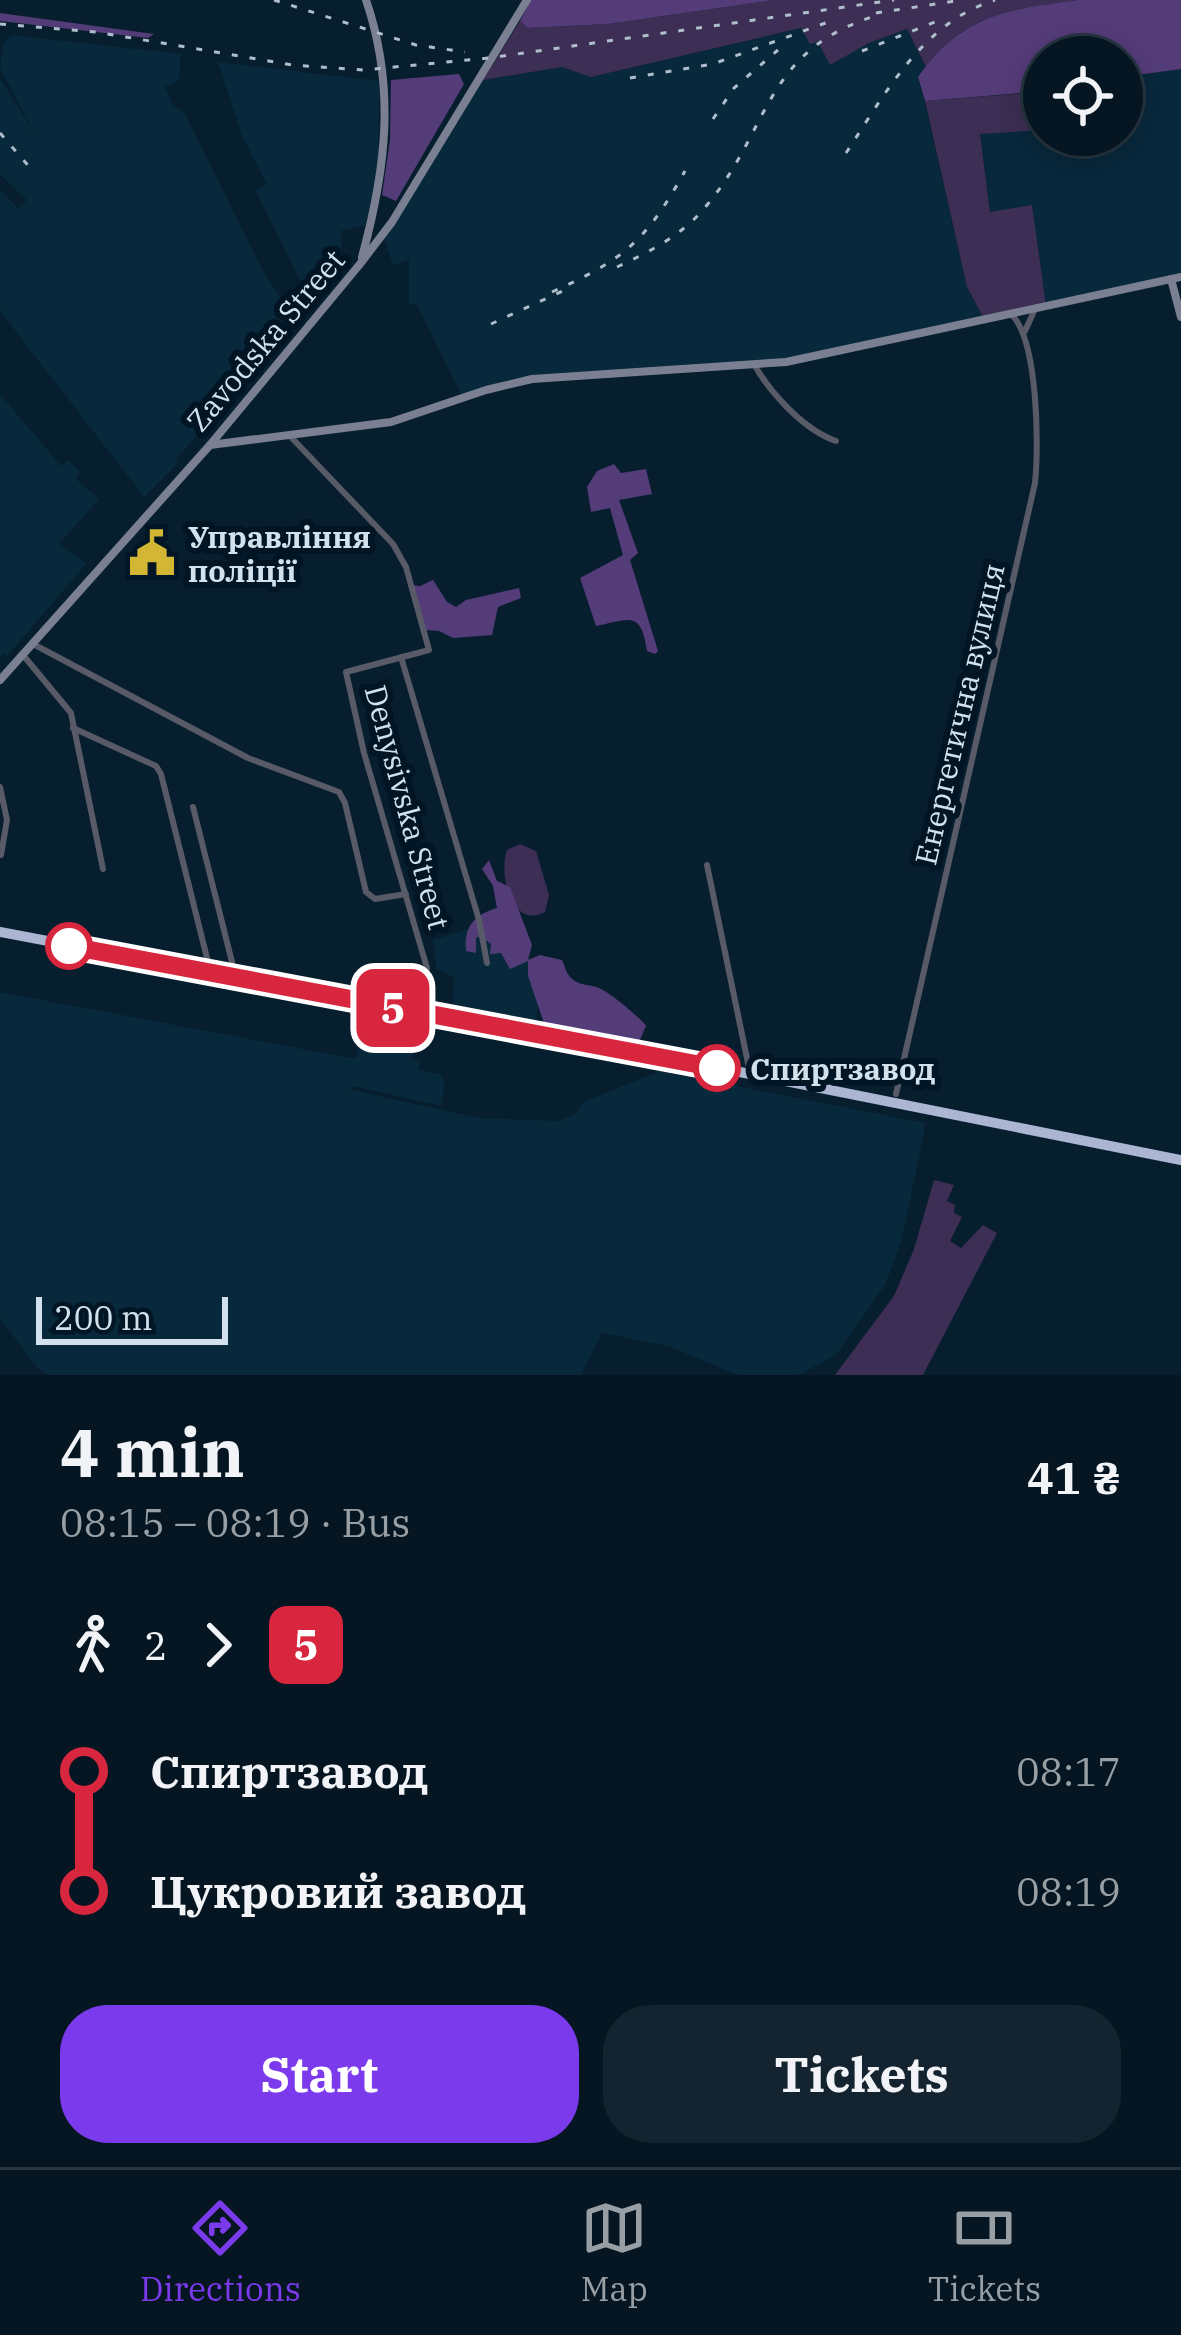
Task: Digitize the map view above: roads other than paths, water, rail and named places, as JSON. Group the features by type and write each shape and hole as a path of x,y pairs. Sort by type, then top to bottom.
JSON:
{"highway":[{"path":"0,932 895,1099 1181,1160"}],"main road":[{"path":"360,264 374,212 385,133 385,69 366,0"},
{"name":"Zavodska Street","path":"0,680 210,445 360,264 392,222 527,0"},
{"path":"374,212 378,223 392,222"},
{"path":"210,445 391,422 532,380 754,364 833,353 1176,278 1181,316"}],"street":[{"path":"1011,314 1025,331 1035,309"},
{"name":"Енергетична вулиця","path":"895,1099 1035,483 1038,444 1025,331"},
{"path":"754,364 788,406 836,441"},
{"name":"Denysivska Street","path":"289,435 393,544 406,568 429,650 346,672 364,752 427,968 413,1012"},
{"path":"34,644 248,758 339,792 366,892 375,899 406,894"},
{"path":"23,655 71,713 103,868"},
{"path":"401,657 479,920 487,963"},
{"path":"73,728 155,766 161,774 211,973"},
{"path":"0,787 7,820 1,855"},
{"path":"193,806 236,978"},
{"path":"707,865 750,1074"}],"railway":[{"path":"274,0 416,45 465,52"},
{"path":"0,24 96,32 293,65 363,70 489,58 894,0"},
{"path":"876,13 962,0"},
{"path":"846,153 891,84 926,43 970,10 995,0"},
{"path":"617,267 666,241 698,216 728,176 791,69 842,29 881,14"},
{"path":"862,51 940,20"},
{"path":"630,78 713,64 831,21"},
{"path":"713,119 734,88 778,50"},
{"path":"0,133 32,170"},
{"path":"552,292 598,269 631,245 658,215 685,171"},
{"path":"491,324 567,289"}],"place":[{"name":"Управління поліції","path":"152,553"},
{"name":"Спиртзавод","path":"717,1068"}]}
